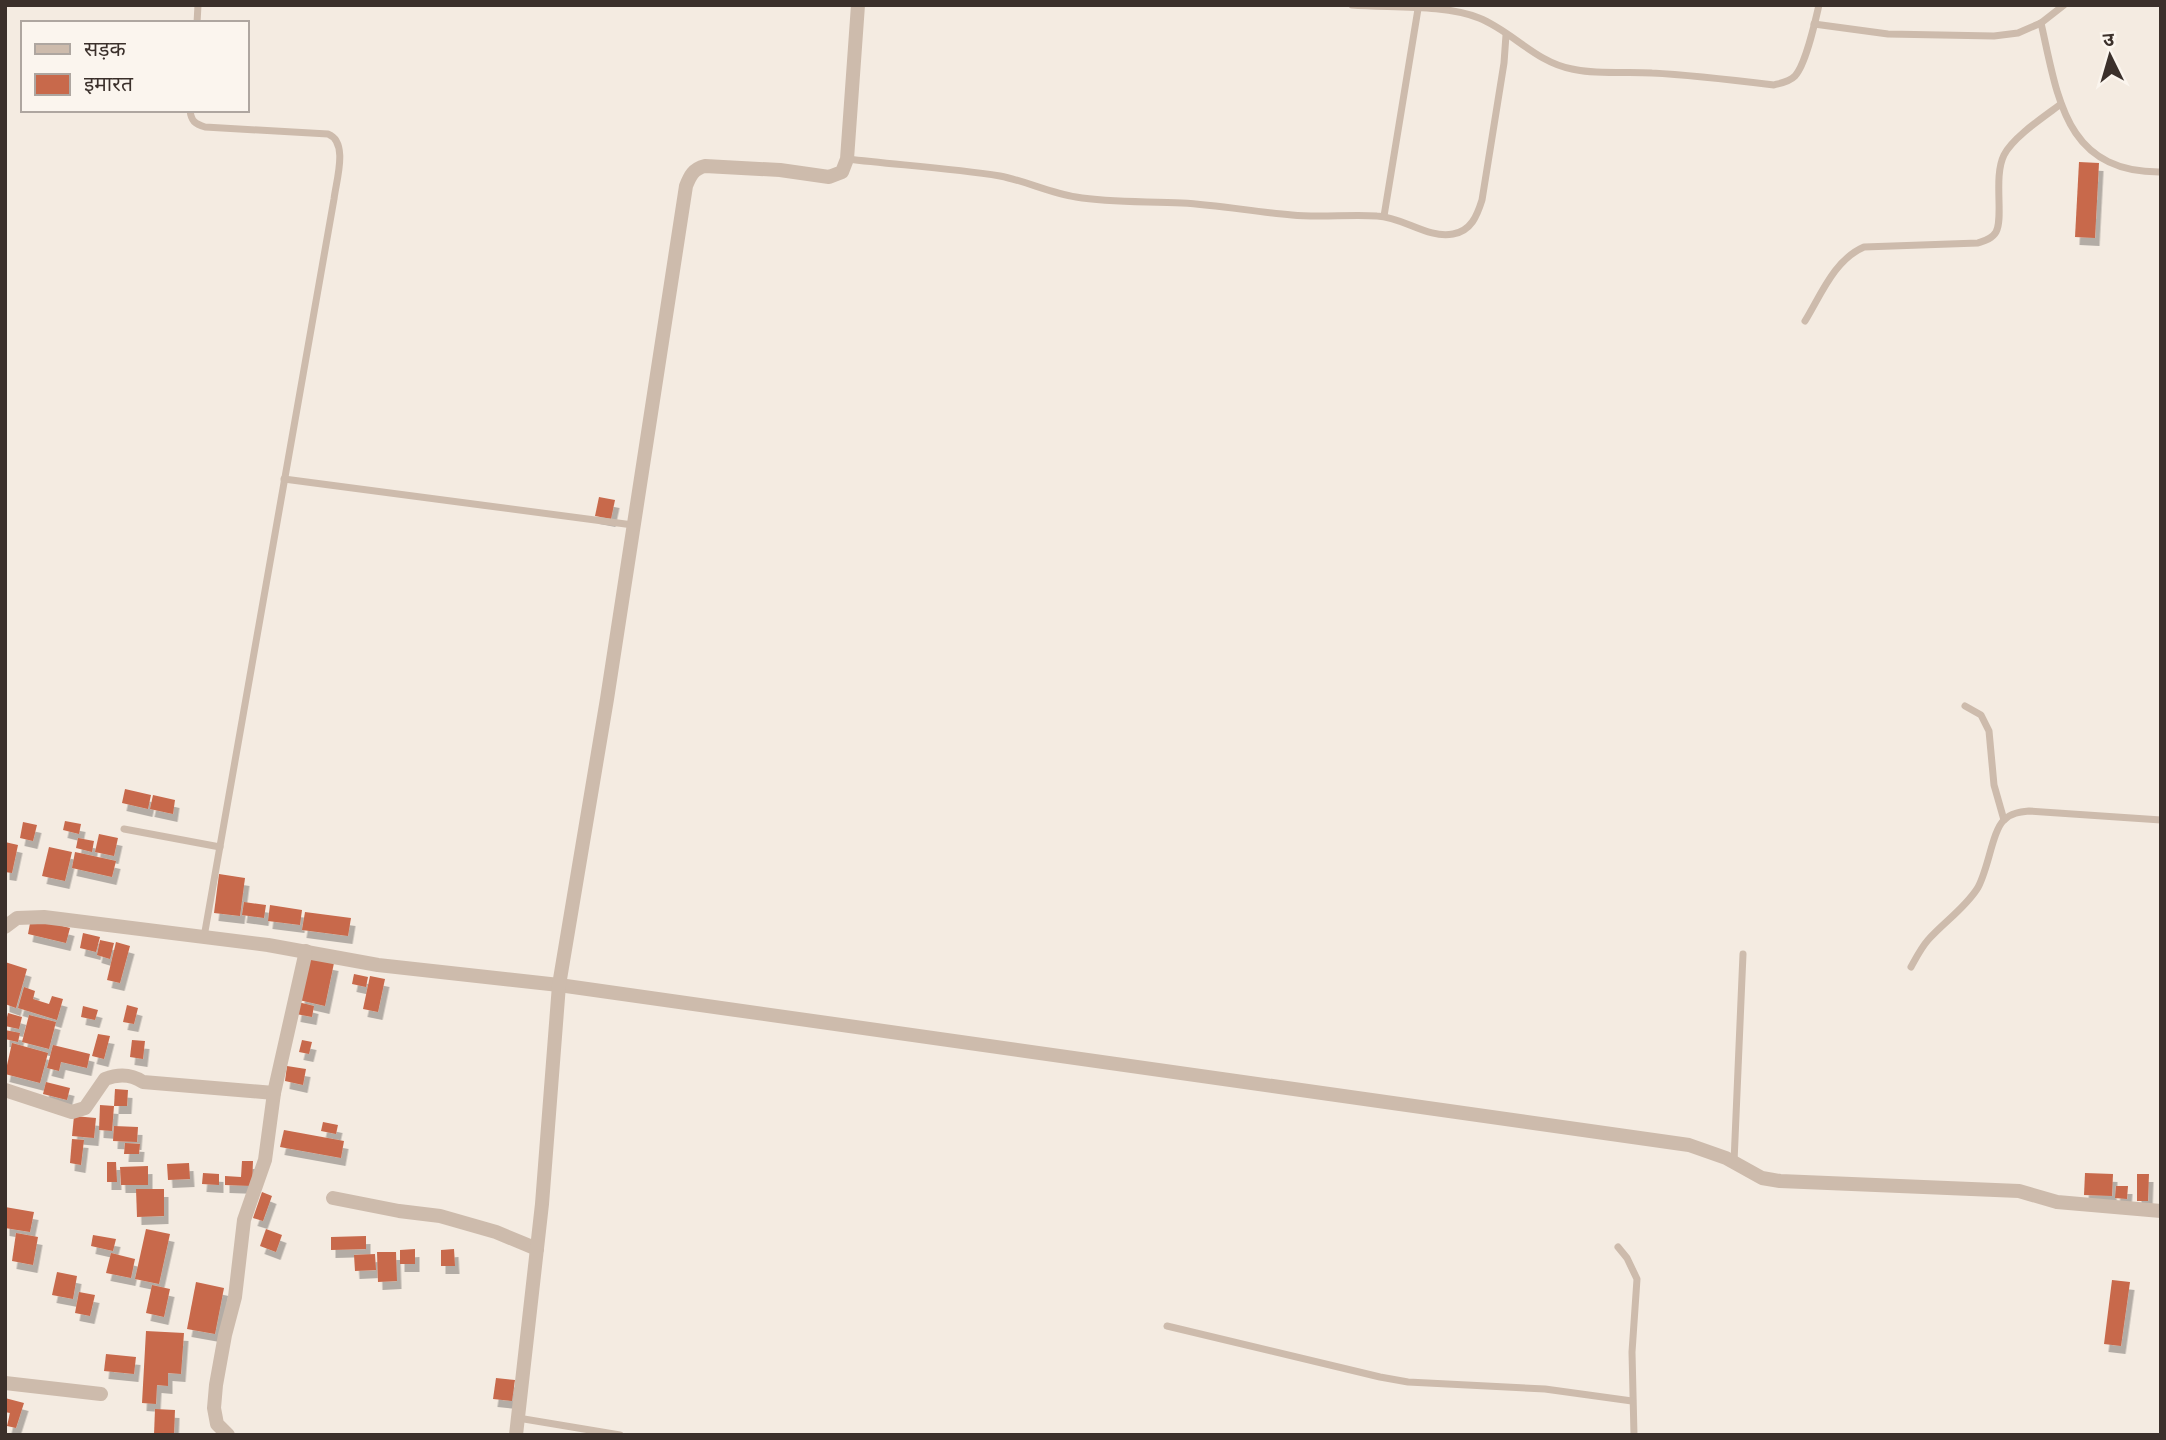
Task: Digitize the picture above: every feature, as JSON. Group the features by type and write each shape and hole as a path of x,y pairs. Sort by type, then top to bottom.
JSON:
{"street":[{"path":"516,1435 537,1248 559,985 684,200 691,175 698,168 717,165 829,177 842,172 846,159 858,5"},
{"path":"6,925 26,916 44,917 204,937 306,951 378,965 559,985 1689,1145 1712,1152 1762,1178 1780,1181 2019,1191 2057,1202 2161,1211"},
{"path":"228,1435 217,1424 214,1408 216,1385 235,1297 244,1220 265,1160 274,1093 306,951"},
{"path":"5,1090 72,1112 85,1108 105,1079 120,1075 135,1077 143,1082 274,1093"},
{"path":"333,1198 440,1216 537,1248"},
{"path":"5,1383 101,1394"}],"lane":[{"path":"1352,5 1451,11 1477,17 1553,64 1573,69 1650,73 1774,85 1793,79 1798,71 1819,5"},
{"path":"1814,24 1888,34 1961,37 2018,33 2041,23 2064,5"},
{"path":"1384,216 1418,9"},
{"path":"2041,23 2056,90 2084,145 2099,160 2134,171 2161,172"},
{"path":"846,159 998,176 1025,181 1074,197 1220,205 1295,216 1384,216 1440,235 1461,232 1477,215 1482,200 1506,35"},
{"path":"1805,321 1838,266 1852,252 1864,247 1978,243 1988,240 1996,232 1998,222 1998,186 2005,152 2062,104"},
{"path":"190,112 196,124 205,127 318,133 335,137 339,143 334,199 204,937"},
{"path":"284,479 633,525"},
{"path":"1965,706 1981,715 1989,731 1994,785 2004,820"},
{"path":"1911,967 1926,942 1966,904 1978,887 2004,820 2016,813 2029,811 2161,820"},
{"path":"124,829 220,847"},
{"path":"1734,1163 1743,954"},
{"path":"1618,1247 1627,1258 1637,1279 1632,1352 1634,1435"},
{"path":"1167,1326 1394,1380 1545,1389 1632,1401"},
{"path":"518,1418 620,1435"}],"building":[{"path":"2079,162 2099,163 2095,238 2075,237"},
{"path":"599,497 615,500 611,519 595,516"},
{"path":"125,789 151,795 148,809 122,803"},
{"path":"153,795 175,800 173,814 150,809"},
{"path":"65,821 81,824 79,834 63,830"},
{"path":"23,822 37,825 33,841 20,838"},
{"path":"99,834 118,838 114,856 95,852"},
{"path":"78,838 94,841 92,852 76,848"},
{"path":"5,842 18,845 12,873 5,872"},
{"path":"49,847 72,852 65,881 42,876"},
{"path":"75,852 116,861 112,877 72,868"},
{"path":"219,874 245,878 240,916 214,913"},
{"path":"244,902 266,905 264,918 242,915"},
{"path":"270,905 302,910 300,925 268,921"},
{"path":"305,912 351,918 348,936 302,930"},
{"path":"31,918 70,928 66,943 28,934"},
{"path":"83,933 100,937 96,952 80,948"},
{"path":"100,940 114,943 110,959 97,955"},
{"path":"116,942 130,946 120,983 107,980"},
{"path":"308,958 334,963 325,1006 299,1000"},
{"path":"5,962 27,969 16,1008 5,1004"},
{"path":"354,974 368,977 366,987 352,984"},
{"path":"370,976 385,979 378,1012 363,1009"},
{"path":"24,987 35,991 33,999 49,1004 52,996 63,999 57,1020 18,1008"},
{"path":"298,1002 314,1006 312,1017 296,1014"},
{"path":"127,1005 138,1008 134,1024 123,1022"},
{"path":"83,1006 98,1010 95,1020 81,1017"},
{"path":"8,1013 22,1017 19,1029 5,1026"},
{"path":"29,1015 56,1022 49,1049 22,1042"},
{"path":"5,1030 20,1033 18,1042 5,1039"},
{"path":"98,1034 110,1036 104,1059 92,1056"},
{"path":"132,1040 145,1041 143,1059 130,1057"},
{"path":"302,1040 312,1042 309,1054 299,1052"},
{"path":"12,1043 48,1053 40,1083 5,1074"},
{"path":"53,1045 90,1054 87,1068 61,1062 59,1071 47,1068"},
{"path":"287,1066 306,1069 303,1085 285,1081"},
{"path":"46,1082 70,1088 67,1100 43,1094"},
{"path":"115,1089 128,1090 127,1106 114,1106"},
{"path":"100,1105 114,1106 112,1131 99,1130"},
{"path":"74,1116 96,1118 94,1138 72,1136"},
{"path":"323,1122 338,1125 336,1134 321,1131"},
{"path":"114,1126 138,1127 137,1142 113,1141"},
{"path":"284,1130 344,1141 341,1158 280,1147"},
{"path":"72,1139 84,1140 81,1165 70,1163"},
{"path":"125,1143 140,1144 139,1154 124,1154"},
{"path":"242,1161 253,1161 252,1186 225,1185 225,1176 241,1177"},
{"path":"107,1162 116,1162 117,1182 107,1182"},
{"path":"189,1163 190,1179 168,1180 167,1164"},
{"path":"148,1166 148,1185 121,1185 120,1167"},
{"path":"203,1173 219,1174 219,1185 202,1184"},
{"path":"2085,1173 2113,1174 2112,1196 2084,1195"},
{"path":"2137,1174 2149,1174 2148,1201 2137,1201"},
{"path":"2116,1186 2128,1186 2127,1199 2115,1198"},
{"path":"136,1189 164,1189 164,1216 137,1217"},
{"path":"262,1192 272,1196 263,1221 253,1218"},
{"path":"5,1207 34,1212 30,1232 5,1228"},
{"path":"146,1229 170,1234 159,1284 135,1279"},
{"path":"266,1229 282,1235 276,1252 260,1246"},
{"path":"16,1233 38,1237 33,1265 12,1261"},
{"path":"93,1235 116,1239 113,1251 91,1246"},
{"path":"366,1236 366,1249 331,1250 331,1237"},
{"path":"415,1249 415,1264 400,1264 400,1250"},
{"path":"454,1249 455,1266 441,1266 441,1250"},
{"path":"377,1252 396,1252 397,1281 378,1282"},
{"path":"111,1253 135,1259 131,1278 106,1273"},
{"path":"375,1254 376,1270 355,1271 354,1255"},
{"path":"57,1272 77,1276 73,1299 52,1295"},
{"path":"2112,1280 2130,1282 2121,1346 2104,1344"},
{"path":"196,1282 224,1288 215,1334 187,1329"},
{"path":"152,1285 170,1289 164,1317 146,1313"},
{"path":"79,1292 95,1295 90,1316 75,1313"},
{"path":"146,1331 184,1333 181,1374 168,1373 168,1386 157,1385 156,1404 142,1403"},
{"path":"106,1354 136,1357 134,1374 104,1371"},
{"path":"496,1378 515,1380 512,1401 493,1399"},
{"path":"5,1398 24,1403 16,1428 7,1426 10,1413 5,1412"},
{"path":"155,1409 175,1410 174,1435 154,1435"}]}
